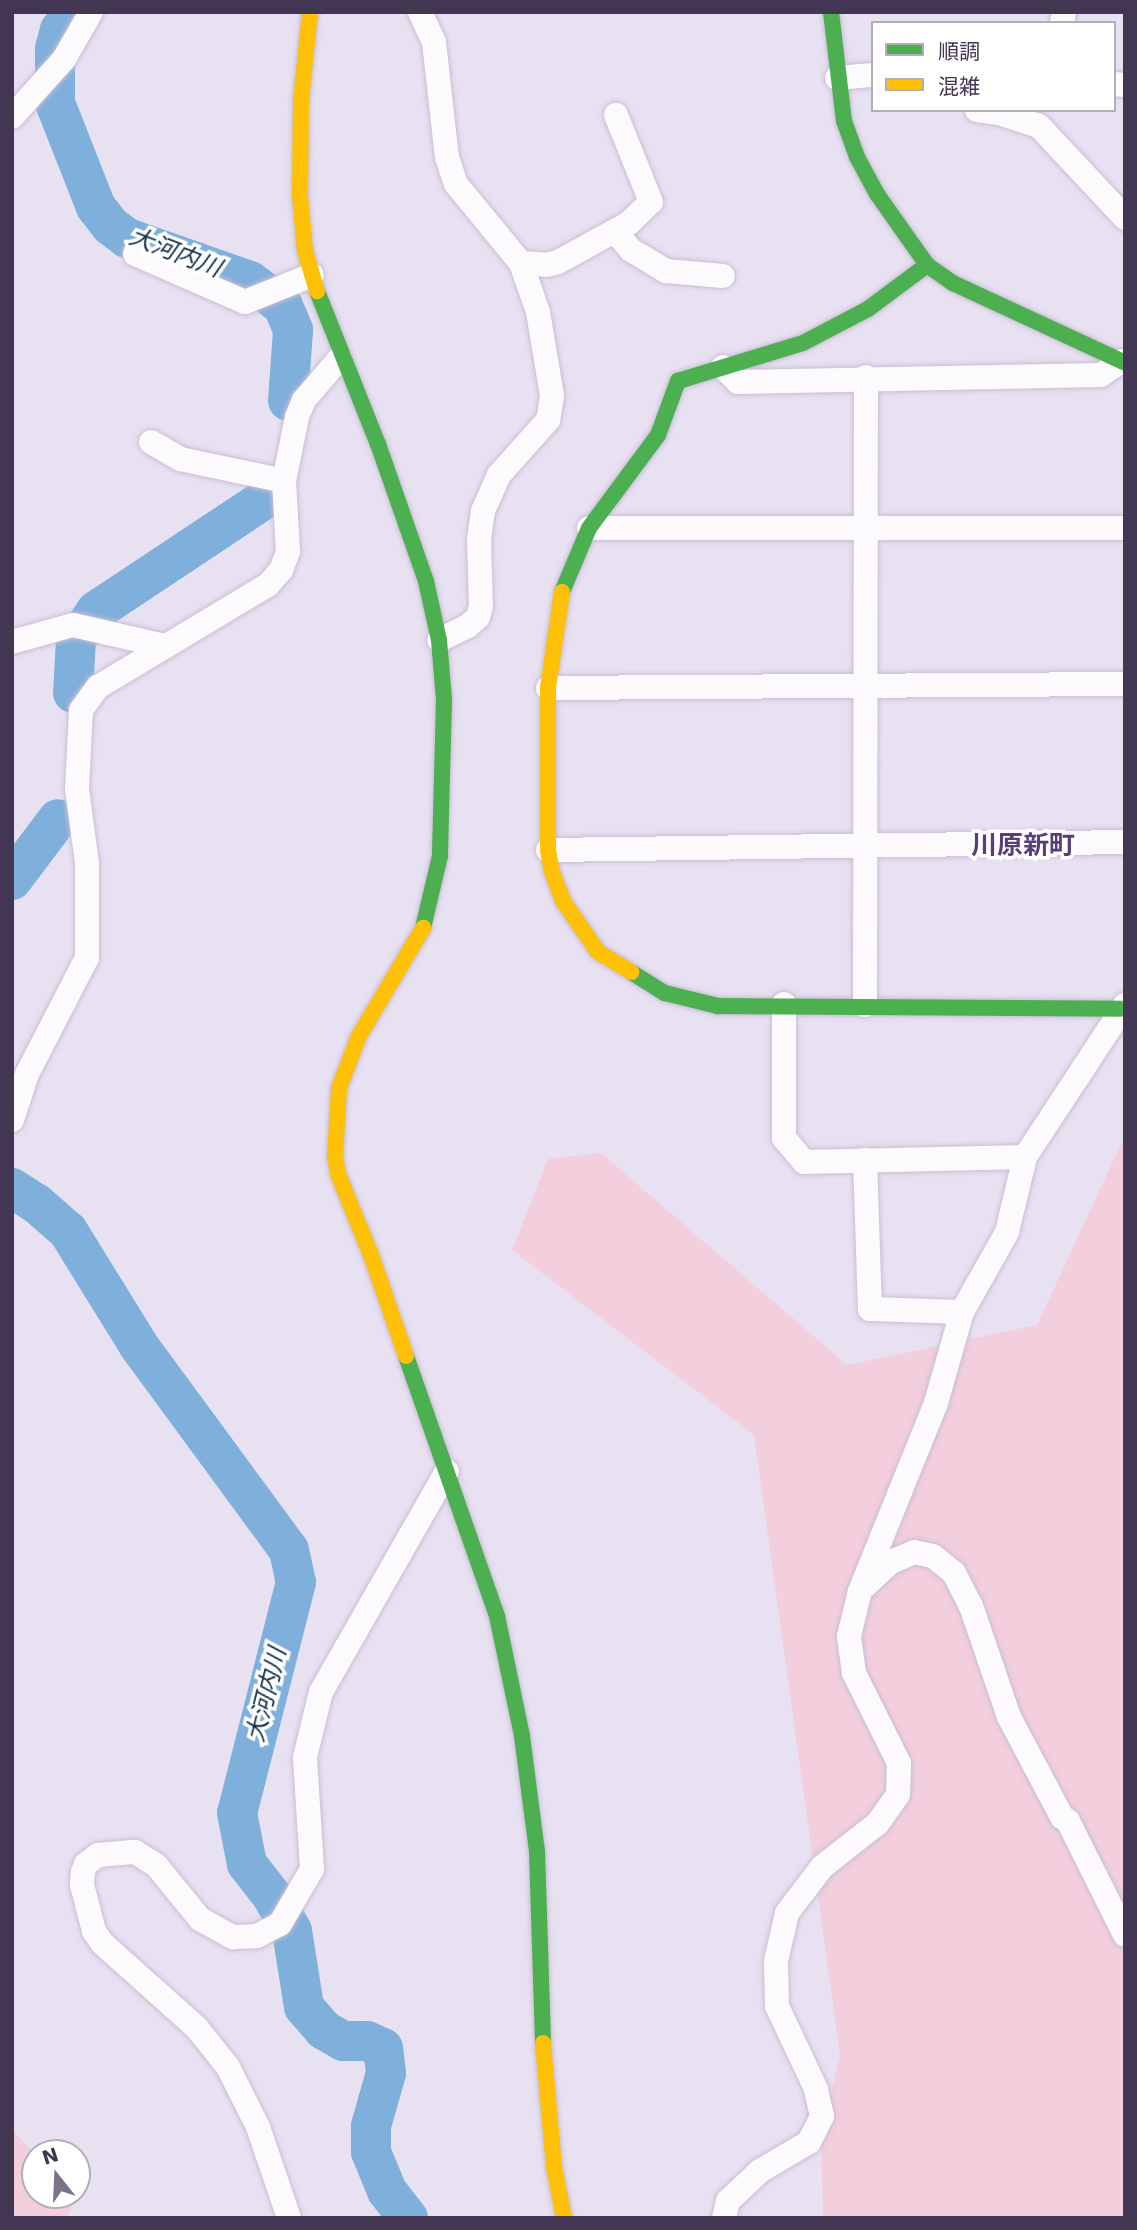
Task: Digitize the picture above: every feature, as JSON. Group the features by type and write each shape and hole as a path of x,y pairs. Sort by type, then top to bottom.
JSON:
{"street":[{"path":"12,117 64,59 91,12"},
{"path":"310,12 301,100 300,196 305,251 341,358 377,444 426,581 439,640 444,700 440,856 434,888 421,937 359,1036 339,1088 335,1156 338,1174 447,1471 496,1616 522,1737 537,1851 548,2116 564,2218"},
{"path":"420,12 434,42 447,157 456,184 521,263 538,312 552,396 548,420 499,475 483,511 479,540 481,606 478,617 468,626 439,640"},
{"path":"831,12 844,121 857,157 927,265 953,283 1123,362"},
{"path":"838,78 871,75"},
{"path":"992,112 1041,118 1125,218"},
{"path":"521,263 547,265 558,262 629,223 651,202 616,115"},
{"path":"615,231 631,250 666,271 723,276"},
{"path":"135,254 245,302 312,275"},
{"path":"927,265 868,309 803,343 678,381 658,435 589,528 562,590 548,688 548,850 552,872 563,901 598,951 628,973 665,993 718,1006 1123,1001"},
{"path":"12,1120 27,1074 87,958 87,863 77,789 81,709 98,687 268,586 281,570 288,552 284,481 297,417 304,400 341,358"},
{"path":"723,367 738,382 866,377 1101,375 1123,362"},
{"path":"865,1005 866,377"},
{"path":"151,442 180,459 284,481"},
{"path":"589,528 1125,528"},
{"path":"12,642 82,627 165,646"},
{"path":"548,688 1125,684"},
{"path":"548,850 1125,842"},
{"path":"724,2218 728,2201 760,2171 809,2142 821,2116 816,2089 777,2006 776,1961 787,1913 822,1867 878,1823 898,1794 899,1763 854,1673 849,1636 860,1591 936,1403 962,1312 1007,1232 1025,1157 1123,1001"},
{"path":"784,1004 784,1138 804,1162 1025,1157"},
{"path":"865,1160 870,1310 962,1312"},
{"path":"289,2218 258,2127 228,2067 197,2028 102,1943 94,1931 82,1885 83,1872 86,1864 99,1855 135,1852 156,1866 200,1919 233,1937 257,1936 280,1924 312,1869 305,1757 321,1692 447,1471"},
{"path":"860,1591 891,1562 915,1552 933,1556 954,1573 971,1606 1009,1717 1062,1816 1068,1821 1125,1935"}],"shaded area":[{"path":"1125,1143 1125,2218 823,2218 821,2134 840,2055 754,1435 512,1250 548,1159 601,1153 847,1365 1037,1325 1120,1146"},
{"path":"12,2130 21,2139 21,2209 71,2209 67,2218 12,2218"}],"waterway":[{"name":"大河内川","path":"74,12 60,30 55,49 55,103 96,207 111,226 127,238 250,281 283,306 293,330 288,401"},
{"name":"大河内川","path":"73,693 76,639 96,611 266,498"},
{"name":"大河内川","path":"12,880 58,819"},
{"name":"大河内川","path":"12,1188 37,1204 68,1231 139,1346 289,1550 296,1582 237,1813 247,1864 272,1896 292,1931 304,2007 324,2030 343,2041 367,2041 383,2048 386,2073 371,2126 371,2152 387,2191 408,2218"}],"traffic: fast":[{"path":"831,12 844,121 857,157 877,194 927,265 953,283 1125,363"},
{"path":"562,592 589,528 658,435 678,381 803,343 868,309 927,265"},
{"path":"317,291 378,444 426,581 439,640 444,700 440,856 423,928"},
{"path":"631,972 665,993 718,1006 1120,1009"},
{"path":"406,1356 497,1616 522,1736 537,1851 543,2043"}],"traffic: slow":[{"path":"310,12 301,100 300,196 305,251 317,291"},
{"path":"562,592 548,688 548,850 552,872 563,901 598,952 631,972"},
{"path":"406,1356 371,1255 338,1174 335,1156 339,1088 359,1036 423,928"},
{"path":"543,2043 554,2167 564,2218"}],"district":[{"name":"川原新町","path":"1023,846"}]}
